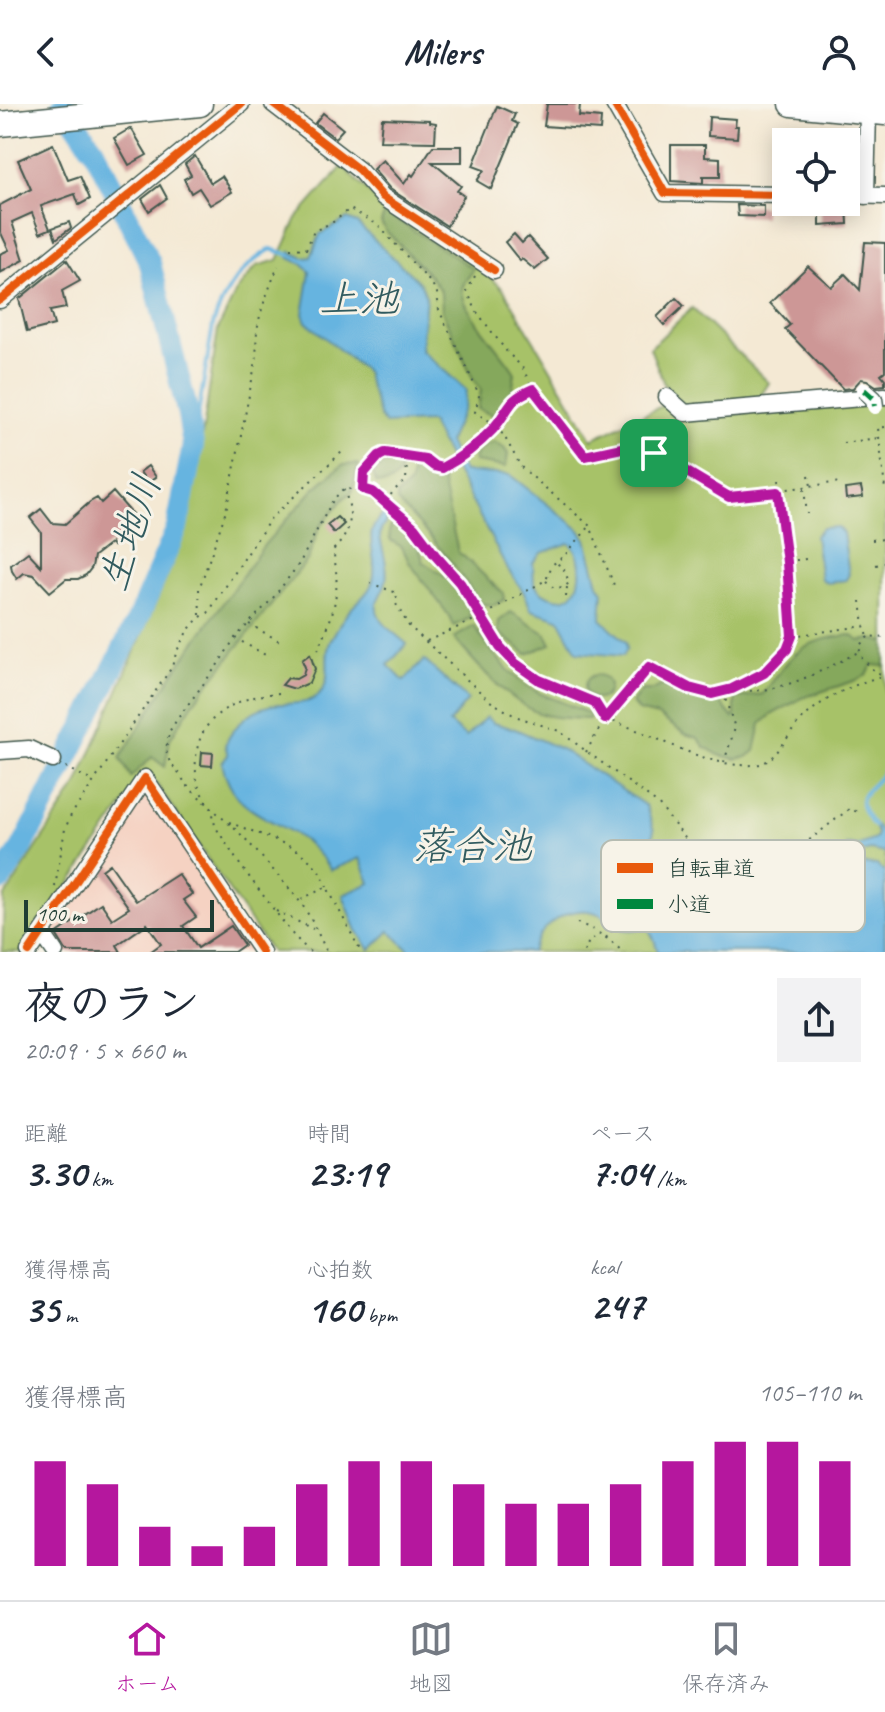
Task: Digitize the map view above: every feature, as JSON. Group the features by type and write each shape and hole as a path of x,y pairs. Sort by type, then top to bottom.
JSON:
{"highway":[{"path":"0,124 200,104"},
{"path":"792,104 876,112"}],"street":[{"path":"0,300 241,104"},
{"path":"273,104 359,170 383,197 494,270"},
{"path":"614,104 665,193 772,195"},
{"path":"866,196 876,112"},
{"path":"860,196 885,196"},
{"path":"864,390 880,401"},
{"path":"667,397 685,413 880,401"},
{"path":"0,751 29,749 53,760"},
{"path":"29,952 145,778 262,952"},
{"path":"42,933 55,952"}],"path":[{"path":"290,248 306,249 314,231 350,209 377,224 437,293 439,310 479,396 475,412 503,434 521,467 590,526 616,590"},
{"path":"201,616 199,589 226,511 257,355 260,311 278,266"},
{"path":"475,276 467,291 477,312 522,367 533,389 585,456 640,444 729,497 840,482"},
{"path":"363,489 364,473 385,453 425,459 442,468 462,458 494,426 516,396 533,389"},
{"path":"654,453 681,410"},
{"path":"885,427 878,428 885,489"},
{"path":"843,443 879,438"},
{"path":"53,896 65,829 71,815 172,667 176,650 201,616 208,613 271,518 344,450"},
{"path":"387,503 393,491 406,481 407,458"},
{"path":"809,475 811,487"},
{"path":"586,752 605,719 649,667 689,688 712,694 732,689 764,673 787,649 792,636 779,480"},
{"path":"804,488 807,514"},
{"path":"318,650 337,602 333,550 341,543 348,528 351,505 343,489"},
{"path":"327,952 299,899 228,822 189,788 169,760 166,750 169,732 235,638 273,598 299,564 333,500 343,489 373,492 414,527 447,567 515,663 539,680 595,703 605,719 632,726 702,757 723,763 762,763 773,756 797,725 830,697 885,674"},
{"path":"426,642 481,617 546,580 552,565 590,526"},
{"path":"872,540 885,539"},
{"path":"787,562 806,559"},
{"path":"556,562 567,574 566,597"},
{"path":"876,565 885,563"},
{"path":"546,580 554,588 567,585"},
{"path":"370,583 397,593 399,611 409,626 490,701 515,716 559,731 658,804 687,840"},
{"path":"861,601 868,636"},
{"path":"249,624 283,643"},
{"path":"792,636 864,626"},
{"path":"868,636 885,638"},
{"path":"868,636 859,646 861,657 876,673 885,674"},
{"path":"235,638 269,657"},
{"path":"732,689 751,693 768,690 824,669 860,651"},
{"path":"722,691 735,728 723,763"},
{"path":"279,693 242,701 218,712 205,726 196,748 195,767 202,793 212,808 215,826 222,838 310,952"},
{"path":"53,760 93,781"},
{"path":"809,840 849,809 858,812"},
{"path":"228,822 304,854 319,869 361,952"},
{"path":"299,899 327,887"},
{"path":"275,910 315,930"},
{"path":"577,923 589,926 622,952"},
{"path":"606,938 611,932"},
{"path":"584,952 589,941 598,935"}],"shaded area":[{"path":"144,788 256,952 63,952 51,933"}],"green space":[{"path":"343,166 380,204 484,271 504,290 592,439 664,405 683,417 885,403 885,952 271,952 147,770 24,952 2,952 4,898 77,785 172,565 187,520 196,478 218,329 237,290 257,266 278,260 297,218"},
{"path":"385,212 474,269 463,286 467,306 515,373 512,392 494,416 478,409 481,390 442,311 441,292 430,276 385,230 381,222"},
{"path":"692,308 769,383 758,400 684,406 664,384 650,348"},
{"path":"494,442 508,454 506,467 474,462 480,449"},
{"path":"391,462 398,465 400,472 390,482 376,483 373,474 382,465"},
{"path":"359,464 352,492 319,528 308,559 193,703 170,739 165,767 152,757 131,777 120,758 174,672 264,545 314,489 342,465"},
{"path":"416,465 423,466 442,481 458,552 504,593 504,600 494,605 480,604 442,550 397,502 397,495 410,484 412,469"},
{"path":"393,522 414,538 423,562 449,579 470,609 470,618 454,626 409,562 402,547 390,540 389,531"},
{"path":"511,612 546,634 551,644 527,654 498,632 499,621"},
{"path":"474,626 519,680 539,693 591,715 589,719 545,715 533,711 508,694 454,638"},
{"path":"851,635 860,641 871,639 885,642 885,666 872,665 867,675 857,680 802,698 771,715 761,724 755,751 747,757 736,759 719,755 705,747 698,738 685,734 658,716 638,711 632,703 642,690 653,690 662,685 696,699 720,702 733,718 735,698 763,694 798,652 819,641"},
{"path":"597,675 606,678 609,687 606,696 597,699 588,696 585,687 588,678"}],"water":[{"name":"上池","path":"347,219 357,223 421,284 426,297 421,350 466,390 464,407 448,443 464,472 510,475 579,529 586,539 603,592 601,619 626,642 627,649 623,656 577,652 559,619 531,610 430,422 385,424 380,418 365,371 306,322 303,314 310,272 289,258 291,252 304,258 311,257 320,234","holes":["569,543 574,548 580,576 573,594 555,598 543,593 534,584 533,563 541,553"]},
{"name":"落合池","path":"385,513 389,517 380,536 387,575 377,610 387,627 407,644 388,665 404,681 424,660 468,700 449,723 466,737 486,717 493,723 561,749 646,806 654,831 651,840 601,840 601,915 580,911 559,918 542,932 532,952 407,952 409,950 390,931 370,950 356,929 343,895 370,883 360,858 331,870 300,838 249,808 232,790 226,778 222,763 228,755 225,745 246,717 270,705 311,700 324,687 331,640 373,580 371,535 377,521"},
{"path":"837,527 843,533 849,574 846,580 827,583 821,579 815,536 822,528"},
{"path":"873,823 885,835 885,853 865,851 865,843 875,839 877,834"},
{"name":"落合池","path":"865,864 877,865 885,873 885,952 658,952 650,932 865,932"}],"building":[{"path":"547,104 580,104 579,116 601,118 600,130 544,126"},
{"path":"497,106 515,114 512,121 518,124 491,189 477,181 484,170 473,166"},
{"path":"323,113 343,129 335,138 315,123"},
{"path":"709,117 736,119 737,138 708,136"},
{"path":"382,118 430,120 436,123 435,142 380,141"},
{"path":"131,128 147,155 129,165 114,138"},
{"path":"53,144 68,180 80,176 90,199 79,205 75,194 41,206 50,229 40,233 32,213 12,222 24,260 0,273 0,254 9,250 0,231 0,205 31,189 18,160"},
{"path":"671,145 705,145 705,157 720,158 720,177 703,177 703,183 671,181"},
{"path":"433,146 462,146 462,162 432,162 461,186 457,191 464,196 447,226 390,189 373,169 383,160 404,184"},
{"path":"195,156 211,183 222,176 232,192 210,205 199,188 191,193 184,179 191,175 185,164"},
{"path":"160,185 167,198 149,211 142,199"},
{"path":"737,205 764,206 764,217 738,216"},
{"path":"820,216 848,216 848,224 820,226"},
{"path":"69,222 71,228 56,239 52,228"},
{"path":"514,234 522,243 528,237 548,259 535,270 522,259 520,261 505,242"},
{"path":"865,242 885,243 885,371 881,374 885,385 876,386 861,379 853,388 843,389 785,329 790,325 770,303 808,266 831,287 845,274 860,290"},
{"path":"67,260 80,281 62,291 66,308 50,311 54,325 27,332 19,299"},
{"path":"676,298 684,306 664,325 657,317"},
{"path":"148,466 156,477 148,483 140,472"},
{"path":"861,487 863,497 846,499 845,489"},
{"path":"113,492 133,515 126,521 132,528 113,546 111,543 94,556 92,567 86,575 66,579 50,592 34,575 24,573 17,579 11,565 28,552 41,566 41,532 30,518 41,509 52,523 65,524 90,502 97,498 101,503"},
{"path":"337,517 344,524 334,533 327,525"},
{"path":"310,654 315,669 309,683 295,689 282,685 288,678 296,679 303,675 305,667 302,660"},
{"path":"202,752 213,753 212,766 201,765"},
{"path":"110,864 136,901 178,874 192,894 183,900 196,917 183,926 198,948 231,926 244,945 234,952 150,952 161,944 147,924 117,945 121,952 67,952 56,934 101,903 112,919 129,908 102,870"}],"waterway":[{"name":"生地川","path":"0,881 22,848 136,623 177,528 193,445 150,263 94,150 63,104"},
{"path":"193,445 213,325 222,302 234,281 260,256 271,249 290,255"},
{"path":"885,750 885,764"},
{"path":"874,826 862,805 862,798 885,768"}],"marked path":[{"path":"864,390 874,399 875,406"}],"cycle path":[{"path":"0,300 241,104"},
{"path":"273,104 359,170 383,197 494,270"},
{"path":"614,104 665,193 772,195"},
{"path":"29,952 145,778 262,952"}],"route":[{"path":"533,389 585,456 640,444 654,453 729,497 778,492 792,636 787,649 764,673 732,689 712,694 689,688 649,667 605,719 595,703 539,680 515,663 500,647 460,583 414,527 373,492 363,489 364,473 385,453 425,459 442,468 462,458 493,428 516,396 533,389"}]}
